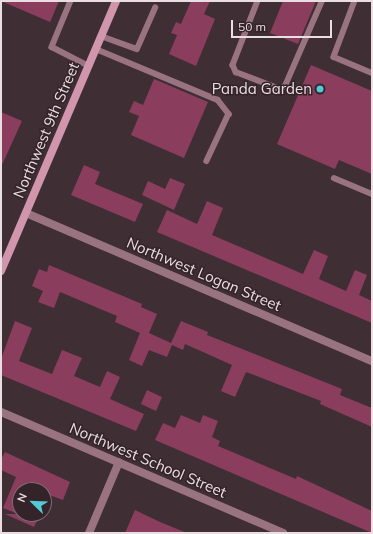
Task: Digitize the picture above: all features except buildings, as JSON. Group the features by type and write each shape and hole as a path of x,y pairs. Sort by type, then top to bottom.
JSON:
{"street":[{"name":"Northwest 9th Street","path":"1,270 116,1"},
{"name":"Northwest Logan Street","path":"26,213 372,361"},
{"name":"Northwest School Street","path":"1,412 283,533"},
{"path":"89,533 119,462"}],"lane":[{"path":"71,1 52,47 89,66"},
{"path":"258,1 233,65 236,72 280,89 285,86 322,1"},
{"path":"355,1 334,57 372,72"},
{"path":"101,36 137,49 155,8"},
{"path":"96,49 218,100 229,114 207,161"},
{"path":"334,178 372,194"}],"place":[{"name":"Panda Garden","path":"320,89"}]}
